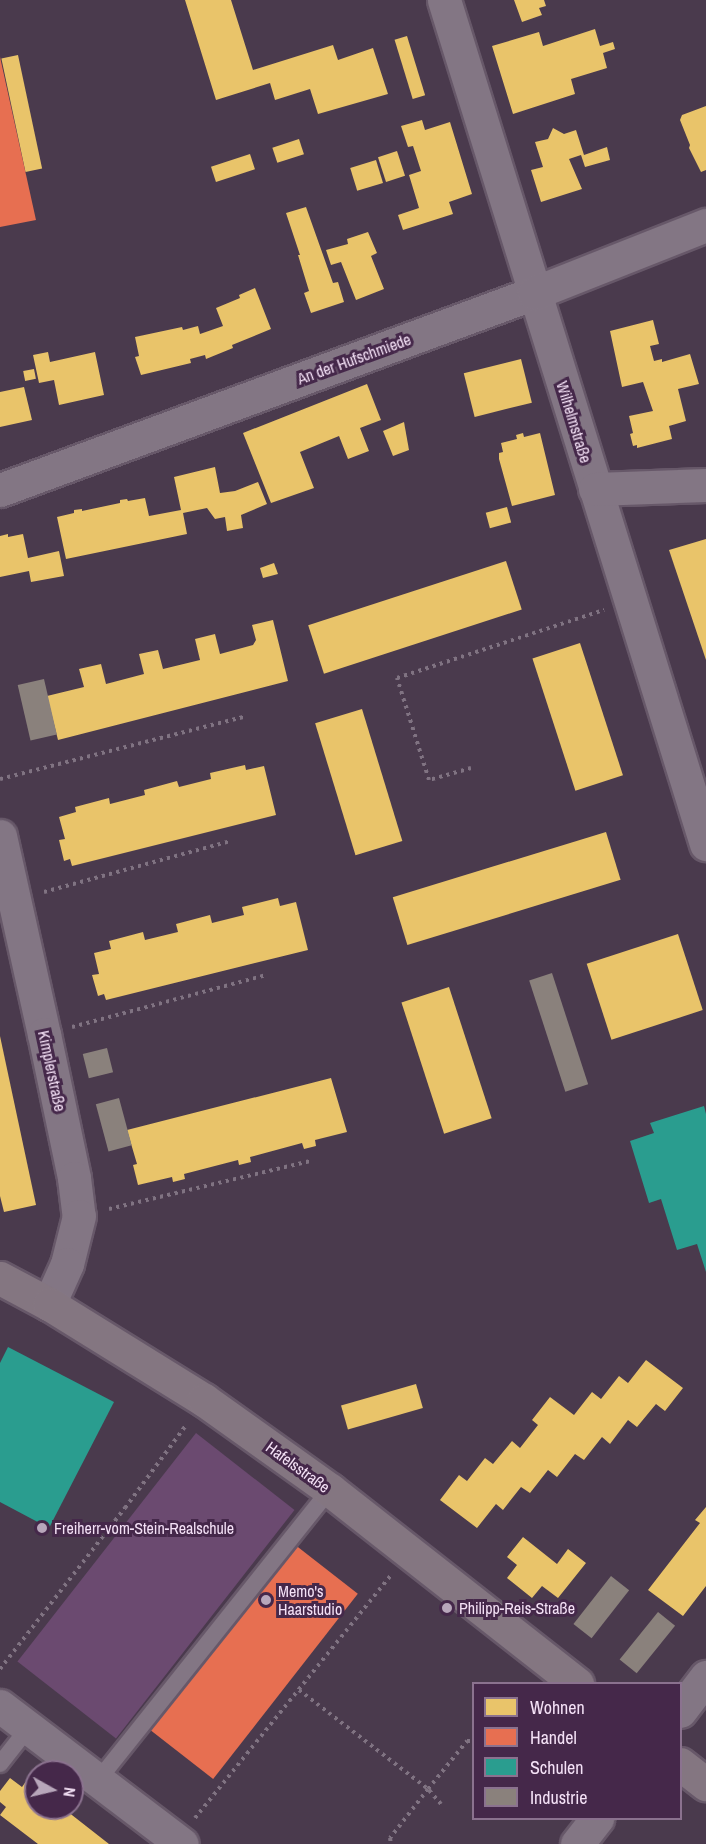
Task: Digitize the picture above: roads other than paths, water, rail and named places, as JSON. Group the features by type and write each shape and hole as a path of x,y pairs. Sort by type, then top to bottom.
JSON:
{"main road":[{"name":"Hafelsstraße","path":"0,1278 49,1304 204,1400 330,1490 576,1682"},
{"path":"682,1765 706,1784"}],"street":[{"name":"Wilhelmstraße","path":"444,0 706,844"},
{"name":"An der Hufschmiede","path":"0,490 534,292 706,225"},
{"path":"595,489 706,485"},
{"name":"Kimplerstraße","path":"0,836 44,1034 80,1216 68,1264 49,1304"},
{"path":"682,1710 706,1677"},
{"path":"0,1706 179,1842"},
{"path":"578,1844 596,1820"}],"lane":[{"path":"99,1779 330,1490"},
{"path":"0,1764 29,1727"}],"place":[{"name":"Freiherr-vom-Stein-Realschule","path":"42,1528"},
{"name":"Memo's Haarstudio","path":"266,1600"},
{"name":"Philipp-Reis-Straße","path":"447,1608"}]}
